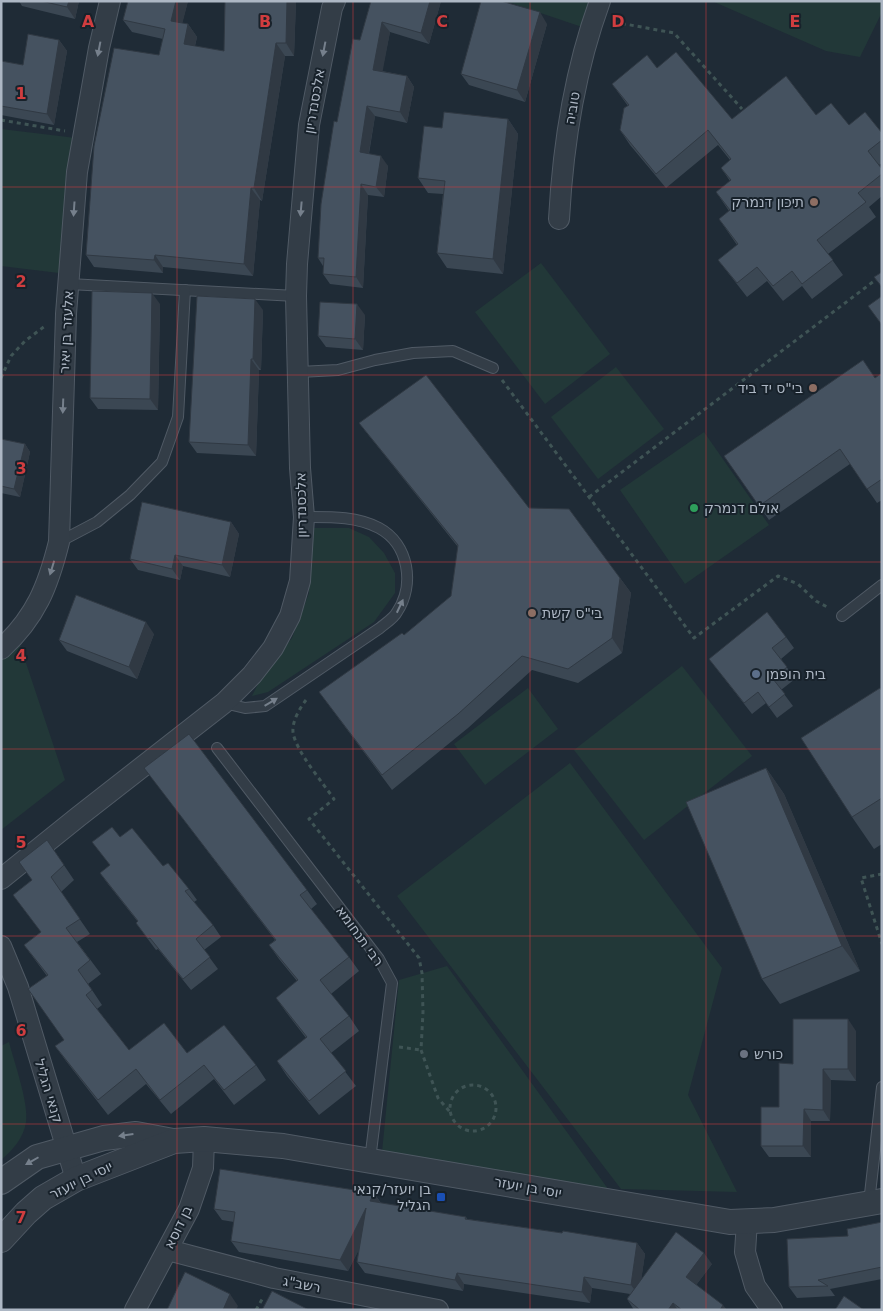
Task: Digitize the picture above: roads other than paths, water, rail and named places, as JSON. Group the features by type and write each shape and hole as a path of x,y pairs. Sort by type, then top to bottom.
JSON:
{"street":[{"name":"אלעזר בן יאיר","path":"1,649 28,619 43,595 59,542 66,323 77,172 99,48 110,1"},
{"name":"אלכסנדריון","path":"1,879 224,703 252,675 273,648 290,616 300,581 304,518 300,468 297,264 308,125 335,1"},
{"name":"טוביה","path":"559,219 561,179 570,118 580,63 597,10"},
{"name":"קנאי הגליל","path":"1,946 18,987 76,1179"},
{"name":"יוסי בן יועזר","path":"1,1182 37,1157 104,1138 136,1134 174,1142"},
{"name":"יוסי בן יועזר","path":"1,1240 43,1198 76,1179 174,1142 204,1139 283,1146 730,1222 783,1218 875,1202"},
{"name":"בן דוסא","path":"135,1310 189,1209 203,1168 204,1139"},
{"path":"747,1221 745,1252 756,1286 772,1310"},
{"name":"רשב\"ג","path":"168,1250 274,1278 438,1310"}],"lane":[{"path":"68,284 296,296"},
{"path":"59,542 96,522 130,495 162,462 178,417 185,290"},
{"path":"299,372 338,370 413,353 453,351 493,368"},
{"path":"224,703 245,708 265,706 380,628 397,613 408,590 407,567 398,543 380,528 354,518 304,518"},
{"path":"842,616 882,585"},
{"name":"רבי תנחומא","path":"217,748 379,959 392,983 370,1160"},
{"path":"875,1202 882,1087"}],"place":[{"name":"תיכון דנמרק","path":"814,202"},
{"name":"בי\"ס יד ביד","path":"813,388"},
{"name":"אולם דנמרק","path":"694,508"},
{"name":"בי\"ס קשת","path":"532,613"},
{"name":"בית הופמן","path":"756,674"},
{"name":"כורש","path":"744,1054"},
{"name":"בן יועזר/קנאי הגליל","path":"441,1197"}]}
